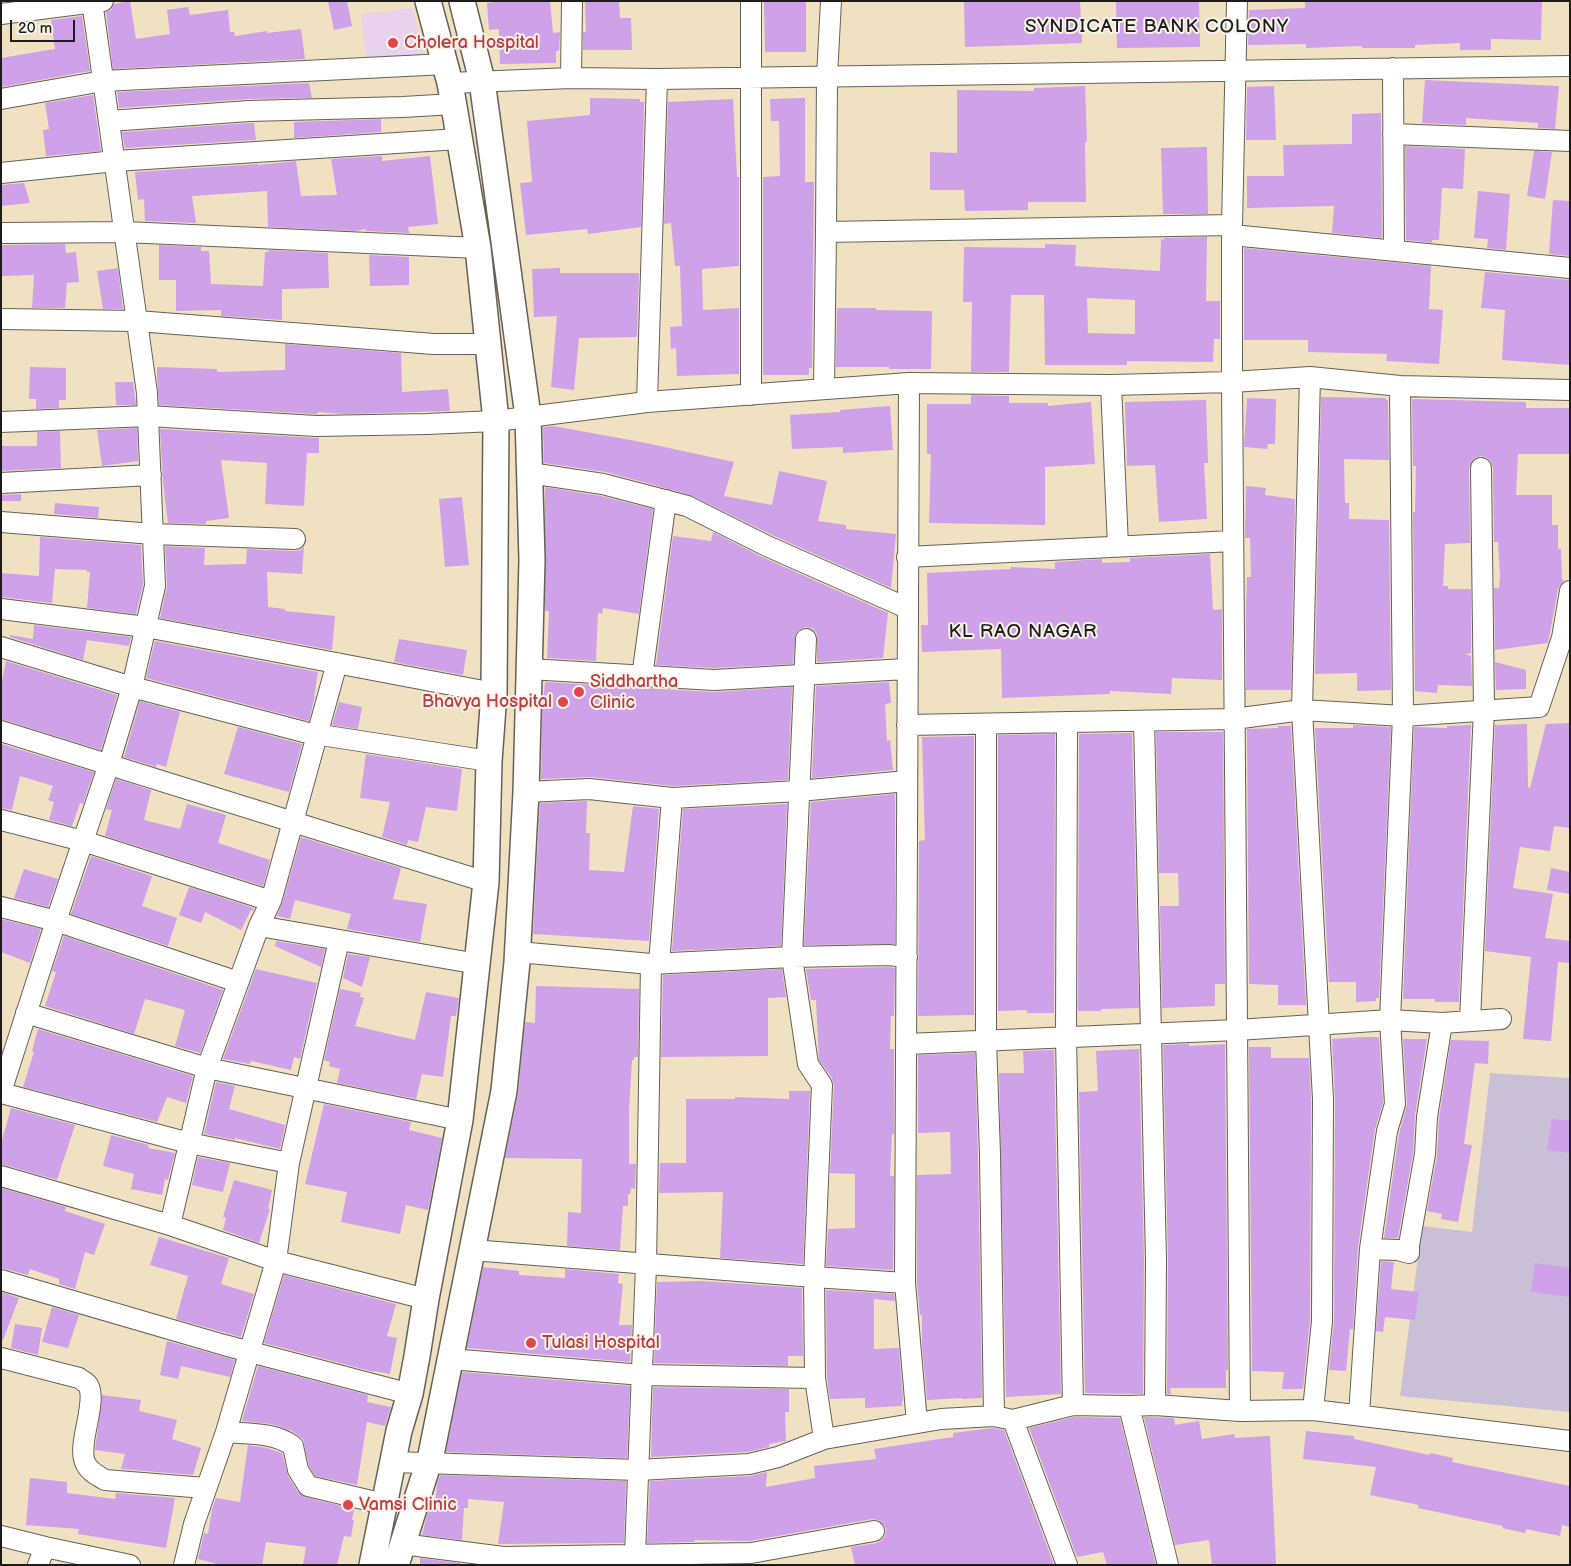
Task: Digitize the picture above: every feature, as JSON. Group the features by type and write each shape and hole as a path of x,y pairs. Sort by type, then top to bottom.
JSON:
{"street":[{"path":"372,1565 393,1462 418,1356 426,1299 460,1120 486,882 489,761 494,692 496,421 478,248 450,84 428,1"},
{"path":"462,1 482,81 528,416 532,560 526,792 518,952 504,1091 431,1454 399,1554 636,1560 751,1553 874,1531"},
{"path":"571,78 572,1"},
{"path":"751,1 751,395"},
{"path":"824,389 827,76 831,1"},
{"path":"1236,1 1232,230 1232,382 1240,1411"},
{"path":"1,14 96,2 103,81 147,393 155,586 132,687 110,764 2,1084 189,1143 289,1163"},
{"path":"1,99 103,81 450,84 571,78 751,78 1570,66"},
{"path":"1392,68 1394,251"},
{"path":"647,402 657,79"},
{"path":"109,122 249,111 403,108 450,84"},
{"path":"1393,134 1570,141"},
{"path":"1,172 115,161 459,139"},
{"path":"826,232 1232,230 1394,251 1570,268"},
{"path":"1,233 125,232 478,248"},
{"path":"1,319 137,321 434,344 487,344"},
{"path":"1310,377 1302,710 1323,1099 1322,1321 1313,1410"},
{"path":"1,422 148,416 316,426 496,421 647,402 909,383 1111,384 1232,382 1310,377 1400,386 1570,390"},
{"path":"909,383 906,669 907,1044 905,1282 917,1424"},
{"path":"1111,384 1118,546"},
{"path":"1359,1415 1370,1249 1387,1131 1395,1104 1390,1020 1403,716 1400,386"},
{"path":"1470,1021 1484,710 1481,468"},
{"path":"530,473 603,484 687,506 767,546 907,608"},
{"path":"1,483 151,475"},
{"path":"642,677 666,500"},
{"path":"1,522 153,534 295,539"},
{"path":"907,556 1233,541"},
{"path":"907,726 1234,719 1302,710 1403,716 1539,707 1562,638 1570,591"},
{"path":"1,609 146,627 494,692"},
{"path":"806,639 792,957 808,1064 822,1085 814,1277 815,1378 824,1439"},
{"path":"1,646 132,687 317,735 489,761"},
{"path":"170,1225 207,1068 259,926 271,901 337,663"},
{"path":"529,670 714,680 906,669"},
{"path":"1144,721 1156,1260 1155,1405"},
{"path":"1068,722 1066,1037 1074,1405"},
{"path":"986,724 986,1040 990,1154 994,1416"},
{"path":"1,731 292,820 486,882"},
{"path":"526,792 589,790 672,798 800,791 906,781"},
{"path":"636,1560 655,964 672,798"},
{"path":"1,820 83,841 271,901"},
{"path":"1,907 56,921 238,982"},
{"path":"259,926 478,964"},
{"path":"184,1565 194,1524 226,1432 276,1261 289,1163 339,940"},
{"path":"518,952 655,964 792,957 888,955 907,957"},
{"path":"26,1013 207,1068 460,1120"},
{"path":"907,1044 1237,1030 1390,1020 1442,1023 1501,1019"},
{"path":"1370,1249 1398,1250 1409,1253 1425,1154 1427,1117 1442,1023"},
{"path":"1,1176 170,1225 276,1261 426,1299"},
{"path":"472,1250 646,1265 905,1282"},
{"path":"1,1280 249,1352 410,1394"},
{"path":"1,1358 79,1378 88,1385 91,1394 83,1453 85,1463 92,1472 105,1480 205,1488"},
{"path":"450,1360 642,1376 815,1378"},
{"path":"393,1462 638,1470 749,1464 778,1457 824,1439 942,1419 994,1416 1014,1420 1074,1405 1155,1405 1240,1411 1313,1410 1570,1441"},
{"path":"1129,1406 1168,1565"},
{"path":"1014,1420 1067,1565"},
{"path":"226,1432 274,1436 285,1440 293,1446 298,1470 308,1486 384,1504"},
{"path":"1,1536 41,1556 130,1565"}],"shaded area":[{"name":"Cholera Hospital","path":"412,8 429,71 369,78 361,14"},
{"path":"1490,1073 1570,1078 1570,1412 1400,1396 1422,1226 1472,1232"}],"building":[{"path":"130,1 136,39 170,34 167,10 188,7 190,15 228,10 230,32 234,32 235,36 267,31 267,33 301,29 305,59 113,69 106,12 111,10 114,4"},
{"path":"328,1 347,1 352,26 334,30"},
{"path":"550,1 553,33 560,32 559,51 556,51 556,63 500,64 499,29 489,30 487,3"},
{"path":"585,1 619,1 620,18 631,18 632,50 583,50 583,32 586,32"},
{"path":"764,1 806,1 806,52 765,52"},
{"path":"964,1 1080,1 1082,43 965,47"},
{"path":"1116,1 1199,1 1200,47 1117,48"},
{"path":"1305,1 1542,1 1541,40 1491,39 1491,50 1460,50 1460,43 1415,45 1415,48 1362,48 1362,46 1306,48 1306,44 1248,45 1249,10 1305,8"},
{"path":"82,16 90,71 1,87 1,58 55,49 51,20"},
{"path":"1425,80 1559,86 1555,129 1538,128 1538,123 1466,118 1466,125 1422,123"},
{"path":"309,83 312,98 248,99 119,108 117,92"},
{"path":"1085,86 1087,142 1085,142 1086,202 1028,202 1028,210 965,211 964,190 930,190 930,152 957,153 957,90 1034,91 1034,88"},
{"path":"1274,86 1276,140 1246,140 1247,87"},
{"path":"93,95 101,151 46,156 43,130 49,129 45,103"},
{"path":"590,98 640,99 640,102 644,102 641,227 588,234 587,229 526,235 520,183 532,182 527,121 590,115"},
{"path":"805,98 805,182 814,182 812,368 809,368 809,375 763,375 763,177 780,176 779,121 771,121 770,99"},
{"path":"733,99 737,177 739,177 739,266 702,269 703,310 739,308 739,374 677,376 676,348 671,349 670,327 682,326 680,266 675,266 671,223 664,224 668,102"},
{"path":"1381,113 1382,238 1332,233 1334,206 1247,208 1247,176 1284,176 1283,145 1352,144 1352,114"},
{"path":"381,119 381,132 294,138 294,122"},
{"path":"254,123 256,140 125,148 122,132"},
{"path":"1405,146 1465,149 1463,189 1442,188 1439,240 1432,240 1432,243 1406,240"},
{"path":"1207,147 1208,214 1163,214 1161,148"},
{"path":"1534,151 1552,152 1545,199 1527,196"},
{"path":"382,156 382,161 430,156 438,224 408,227 409,233 366,231 366,229 355,231 268,227 267,191 192,196 196,223 145,221 144,199 138,200 135,172 296,161 301,196 337,195 331,159"},
{"path":"24,183 30,203 1,206 1,185"},
{"path":"1478,191 1510,194 1506,250 1487,248 1488,239 1474,238"},
{"path":"1553,200 1570,201 1570,256 1549,254"},
{"path":"1207,237 1206,301 1220,301 1220,339 1214,339 1213,362 1127,361 1127,365 1045,365 1044,295 1011,295 1009,372 971,372 972,302 963,302 964,247 1045,248 1045,244 1076,245 1075,266 1160,271 1161,239 1164,240 1164,238","holes":["1087,298 1135,300 1135,334 1088,333"]},
{"path":"65,244 66,253 76,252 79,282 67,283 65,308 32,308 34,275 1,276 1,245"},
{"path":"159,245 201,247 201,251 209,251 211,284 263,286 265,252 269,252 268,250 328,253 329,288 282,289 282,320 221,316 221,310 176,311 176,280 159,280"},
{"path":"1244,248 1431,266 1429,309 1443,310 1439,364 1386,361 1387,354 1308,352 1308,340 1244,340"},
{"path":"369,255 409,257 409,285 370,286"},
{"path":"118,268 123,309 103,309 97,271"},
{"path":"560,268 560,273 639,273 637,337 579,338 574,390 551,387 557,316 534,317 532,269"},
{"path":"1485,272 1570,280 1570,365 1502,360 1505,310 1481,308"},
{"path":"837,308 932,311 931,369 836,367"},
{"path":"285,344 401,353 402,392 448,389 450,411 346,414 318,412 316,414 159,405 157,367 217,369 217,372 285,370"},
{"path":"30,367 66,368 66,400 59,400 59,408 36,409 36,399 29,399"},
{"path":"115,382 133,382 136,405 116,405"},
{"path":"971,395 1009,396 1009,403 1048,403 1048,406 1091,402 1095,464 1045,467 1045,525 929,523 931,454 927,454 927,404 971,404"},
{"path":"1321,397 1386,398 1388,400 1389,460 1344,459 1345,503 1349,503 1349,519 1389,520 1391,690 1357,691 1357,673 1315,674"},
{"path":"1247,398 1276,399 1275,444 1268,444 1267,449 1244,447"},
{"path":"1412,399 1526,402 1526,408 1570,408 1570,454 1518,454 1516,495 1552,495 1552,525 1558,525 1558,549 1561,549 1562,580 1565,580 1558,589 1548,643 1495,650 1494,588 1499,588 1500,576 1498,542 1494,542 1493,468 1487,458 1481,456 1475,458 1469,468 1470,543 1445,544 1443,586 1448,586 1448,589 1471,589 1471,653 1465,654 1471,656 1472,686 1438,685 1437,693 1415,691 1413,512 1415,512 1416,466 1413,466"},
{"path":"1206,400 1208,463 1204,463 1207,519 1159,522 1155,465 1127,466 1125,402"},
{"path":"890,406 893,450 843,453 843,447 792,449 790,415"},
{"path":"553,426 734,462 724,496 772,505 779,471 827,481 818,521 846,525 846,529 896,534 891,588 772,535 690,495 606,472 544,463 543,427"},
{"path":"137,428 138,461 102,466 97,430"},
{"path":"160,429 319,438 319,453 307,453 304,506 265,504 267,463 221,460 229,518 206,521 206,524 168,523 163,482"},
{"path":"60,431 61,468 1,471 1,446 37,446 37,432"},
{"path":"1246,486 1266,488 1265,495 1295,499 1291,690 1246,690 1247,577 1251,577 1250,538 1245,538"},
{"path":"545,487 601,496 653,509 639,614 603,608 602,614 598,613 596,661 547,658 549,611 545,611"},
{"path":"21,494 21,501 1,501 1,495"},
{"path":"462,497 469,565 445,567 439,499"},
{"path":"55,503 99,507 98,518 54,514"},
{"path":"713,532 762,557 888,613 883,658 817,662 817,634 813,629 806,627 796,633 793,664 714,668 656,665 673,536 711,541"},
{"path":"40,537 141,545 143,585 136,614 87,608 90,572 87,572 87,570 55,569 52,603 1,597 1,573 39,576"},
{"path":"165,546 205,548 204,565 246,564 247,549 295,551 300,550 304,546 302,574 267,572 268,607 285,609 285,611 335,616 332,650 160,618 167,586"},
{"path":"1210,554 1213,610 1222,609 1222,680 1172,678 1171,694 1110,691 1110,694 1002,698 1001,649 922,652 921,625 928,625 927,573 1011,569 1011,567 1055,569 1055,562 1102,559 1102,563 1130,562 1130,558"},
{"path":"34,625 131,637 129,646 87,640 83,660 10,637 10,635 33,639"},
{"path":"399,639 467,650 463,675 394,662"},
{"path":"155,641 318,672 309,721 146,678"},
{"path":"6,661 117,695 101,750 1,719 1,686"},
{"path":"1495,662 1526,670 1526,689 1496,690"},
{"path":"545,682 713,692 792,687 788,780 672,786 590,777 541,779 542,713"},
{"path":"889,682 891,703 885,704 887,741 890,740 893,770 812,778 816,686"},
{"path":"140,701 180,712 166,767 157,764 156,767 124,757"},
{"path":"339,702 362,707 358,729 332,725"},
{"path":"1570,723 1570,828 1554,826 1550,851 1520,847 1513,888 1553,894 1545,938 1570,941 1570,963 1558,962 1551,1041 1523,1039 1531,957 1485,951 1495,725 1527,724 1528,787 1530,788 1546,724"},
{"path":"1353,725 1391,727 1379,998 1376,998 1376,1001 1356,1002 1356,982 1329,982 1315,728 1353,728"},
{"path":"1471,725 1459,1002 1435,1002 1435,999 1403,999 1414,727 1447,728 1447,726"},
{"path":"1278,726 1291,726 1306,1005 1278,1005 1278,985 1249,984 1247,729 1278,728"},
{"path":"238,727 302,744 289,792 224,774"},
{"path":"1156,732 1223,732 1225,984 1215,984 1215,1006 1162,1008 1160,906 1179,906 1178,873 1159,873"},
{"path":"1132,733 1139,1008 1078,1011 1079,734"},
{"path":"1055,734 1054,1013 1027,1013 1027,1010 998,1011 998,735"},
{"path":"974,736 974,1015 918,1016 919,841 925,840 922,737"},
{"path":"1,744 94,772 83,804 80,803 72,826 49,820 54,802 48,800 53,786 20,776 12,810 1,808"},
{"path":"366,754 462,769 457,811 426,807 418,842 408,840 407,845 382,837 390,802 360,798"},
{"path":"116,779 151,790 144,820 180,829 187,804 226,815 218,843 270,860 263,886 105,836 112,810 106,809"},
{"path":"895,794 895,944 804,945 811,802"},
{"path":"587,801 586,833 590,833 589,870 624,872 633,806 659,809 649,941 533,934 540,803"},
{"path":"787,804 781,946 672,951 683,809"},
{"path":"301,837 401,868 393,899 427,904 420,942 347,929 351,914 295,900 290,919 277,916"},
{"path":"91,856 152,876 142,906 177,918 168,946 71,914"},
{"path":"1551,868 1570,872 1570,894 1547,890"},
{"path":"24,869 58,879 48,907 14,898"},
{"path":"189,887 254,908 253,911 251,910 241,930 205,912 201,923 179,915"},
{"path":"1,919 41,929 30,963 1,952"},
{"path":"64,936 223,990 200,1053 175,1046 185,1010 145,999 134,1034 45,1006 56,972 52,971"},
{"path":"276,941 325,949 321,967 275,946"},
{"path":"348,954 370,957 362,987 343,978"},
{"path":"895,968 894,1016 891,1016 890,1049 894,1049 894,1134 892,1134 890,1176 894,1176 893,1270 826,1266 828,1229 855,1228 855,1174 830,1173 834,1085 832,1078 819,1060 816,1000 811,1000 806,969"},
{"path":"256,969 317,983 300,1059 294,1057 291,1070 251,1061 250,1064 223,1059"},
{"path":"782,969 786,997 768,998 768,1056 661,1057 663,975"},
{"path":"536,986 639,989 638,1057 634,1057 634,1060 632,1060 629,1110 629,1164 636,1164 635,1189 631,1188 630,1194 628,1194 628,1206 623,1206 620,1250 567,1246 568,1212 581,1213 582,1159 505,1158 518,1094 525,1022 535,1023"},
{"path":"340,989 361,993 360,997 364,998 355,1026 415,1040 426,992 459,998 456,1016 451,1016 443,1077 422,1074 416,1099 337,1083 340,1069 329,1066 330,1062 324,1060"},
{"path":"38,1029 193,1076 186,1103 167,1097 157,1122 23,1087 34,1052 32,1051"},
{"path":"1379,1037 1383,1103 1375,1129 1358,1247 1353,1329 1350,1329 1346,1371 1329,1370 1334,1321 1335,1099 1332,1039"},
{"path":"1403,1039 1427,1039 1415,1115 1413,1153 1398,1238 1384,1238 1399,1134 1407,1104"},
{"path":"1451,1040 1489,1041 1488,1064 1475,1063 1464,1144 1472,1145 1458,1222 1441,1219 1442,1214 1427,1211 1437,1156 1439,1118"},
{"path":"1189,1044 1189,1046 1225,1044 1228,1370 1226,1370 1226,1388 1170,1388 1171,1394 1167,1394 1168,1260 1163,1045"},
{"path":"1249,1047 1271,1047 1271,1058 1309,1058 1311,1099 1310,1320 1303,1389 1282,1389 1284,1372 1252,1371"},
{"path":"1139,1049 1144,1260 1143,1394 1085,1393 1079,1092 1098,1091 1096,1051"},
{"path":"1054,1050 1061,1394 1006,1397 999,1073 1024,1073 1023,1051"},
{"path":"975,1053 982,1398 927,1400 922,1345 922,1315 920,1315 917,1283 917,1175 951,1174 950,1132 918,1133 918,1055"},
{"path":"216,1082 235,1086 229,1109 285,1125 280,1149 235,1138 235,1140 204,1134"},
{"path":"789,1091 810,1091 803,1264 720,1258 723,1192 659,1193 660,1163 686,1163 686,1099 735,1099 735,1097 789,1099"},
{"path":"324,1104 411,1122 409,1130 442,1138 428,1210 406,1205 400,1234 341,1222 347,1192 305,1184"},
{"path":"11,1108 75,1125 57,1180 1,1164 1,1144"},
{"path":"1552,1119 1570,1121 1570,1153 1547,1150"},
{"path":"111,1135 149,1145 148,1148 175,1153 168,1180 165,1179 162,1195 131,1189 134,1174 103,1166"},
{"path":"198,1157 230,1163 223,1192 192,1185"},
{"path":"234,1180 272,1190 268,1209 270,1209 259,1243 223,1230 226,1218 223,1217"},
{"path":"1,1188 66,1207 65,1211 105,1224 94,1255 85,1252 75,1289 59,1284 59,1279 30,1269 28,1275 1,1268"},
{"path":"159,1237 229,1258 221,1284 254,1294 241,1337 176,1319 188,1276 150,1265"},
{"path":"1381,1261 1394,1262 1391,1289 1419,1292 1415,1320 1385,1317 1383,1332 1376,1331"},
{"path":"1535,1263 1570,1268 1570,1297 1531,1292"},
{"path":"483,1267 519,1271 519,1275 565,1278 565,1269 619,1274 618,1283 623,1284 619,1325 632,1325 630,1362 467,1348"},
{"path":"284,1275 396,1304 387,1336 397,1338 390,1374 374,1372 264,1343"},
{"path":"702,1281 802,1288 803,1356 788,1356 788,1366 654,1363 657,1282"},
{"path":"826,1290 894,1294 895,1301 874,1299 874,1349 899,1348 902,1406 865,1408 865,1398 830,1399 827,1377"},
{"path":"1,1292 19,1298 3,1340 1,1340"},
{"path":"52,1307 79,1315 68,1348 42,1342"},
{"path":"15,1324 42,1328 38,1355 11,1348"},
{"path":"167,1341 235,1360 230,1377 181,1366 178,1379 160,1375"},
{"path":"258,1366 368,1395 367,1402 391,1407 385,1426 367,1422 357,1485 315,1476 309,1466 303,1439 292,1431 271,1424 242,1421"},
{"path":"462,1372 630,1386 627,1458 446,1452"},
{"path":"653,1387 789,1389 789,1412 785,1412 786,1441 769,1444 769,1447 747,1452 651,1457"},
{"path":"102,1395 141,1400 139,1411 177,1420 172,1439 201,1448 193,1475 121,1469 125,1454 95,1450"},
{"path":"1074,1417 1120,1418 1156,1565 1107,1565 1103,1552 1077,1557 1029,1428"},
{"path":"1144,1417 1174,1418 1175,1425 1199,1421 1202,1439 1234,1434 1235,1438 1270,1436 1276,1565 1212,1565 1209,1540 1175,1545"},
{"path":"993,1428 1004,1430 1054,1565 855,1565 851,1547 877,1543 885,1535 886,1529 883,1524 878,1520 872,1519 750,1541 694,1540 695,1542 647,1543 650,1481 750,1476 767,1472 766,1487 815,1478 814,1466 876,1459 874,1449 953,1437 953,1433"},
{"path":"1306,1431 1354,1436 1354,1439 1429,1455 1430,1453 1453,1458 1452,1462 1570,1486 1570,1527 1562,1525 1560,1536 1526,1529 1525,1533 1502,1528 1503,1526 1418,1508 1419,1505 1370,1495 1376,1467 1303,1459"},
{"path":"248,1445 282,1453 288,1476 298,1492 305,1497 354,1509 351,1537 344,1536 337,1565 303,1565 306,1547 266,1542 262,1565 220,1565 198,1559 204,1533 208,1534 212,1509 216,1498 240,1502"},
{"path":"440,1475 626,1481 624,1543 498,1544 504,1502 468,1499 468,1508 464,1508 462,1540 422,1535 429,1508 435,1509 437,1483"},
{"path":"30,1478 67,1482 67,1493 115,1499 116,1493 175,1498 166,1548 78,1534 79,1529 26,1525"},
{"path":"420,1558 460,1563 460,1565 420,1565"}],"place":[{"name":"Cholera Hospital","path":"393,43"},
{"name":"Siddhartha Clinic","path":"579,692"},
{"name":"Bhavya Hospital","path":"563,702"},
{"name":"Tulasi Hospital","path":"531,1343"},
{"name":"Vamsi Clinic","path":"348,1505"}],"district":[{"name":"SYNDICATE BANK COLONY","path":"1157,27"},
{"name":"KL RAO NAGAR","path":"1023,632"}]}
